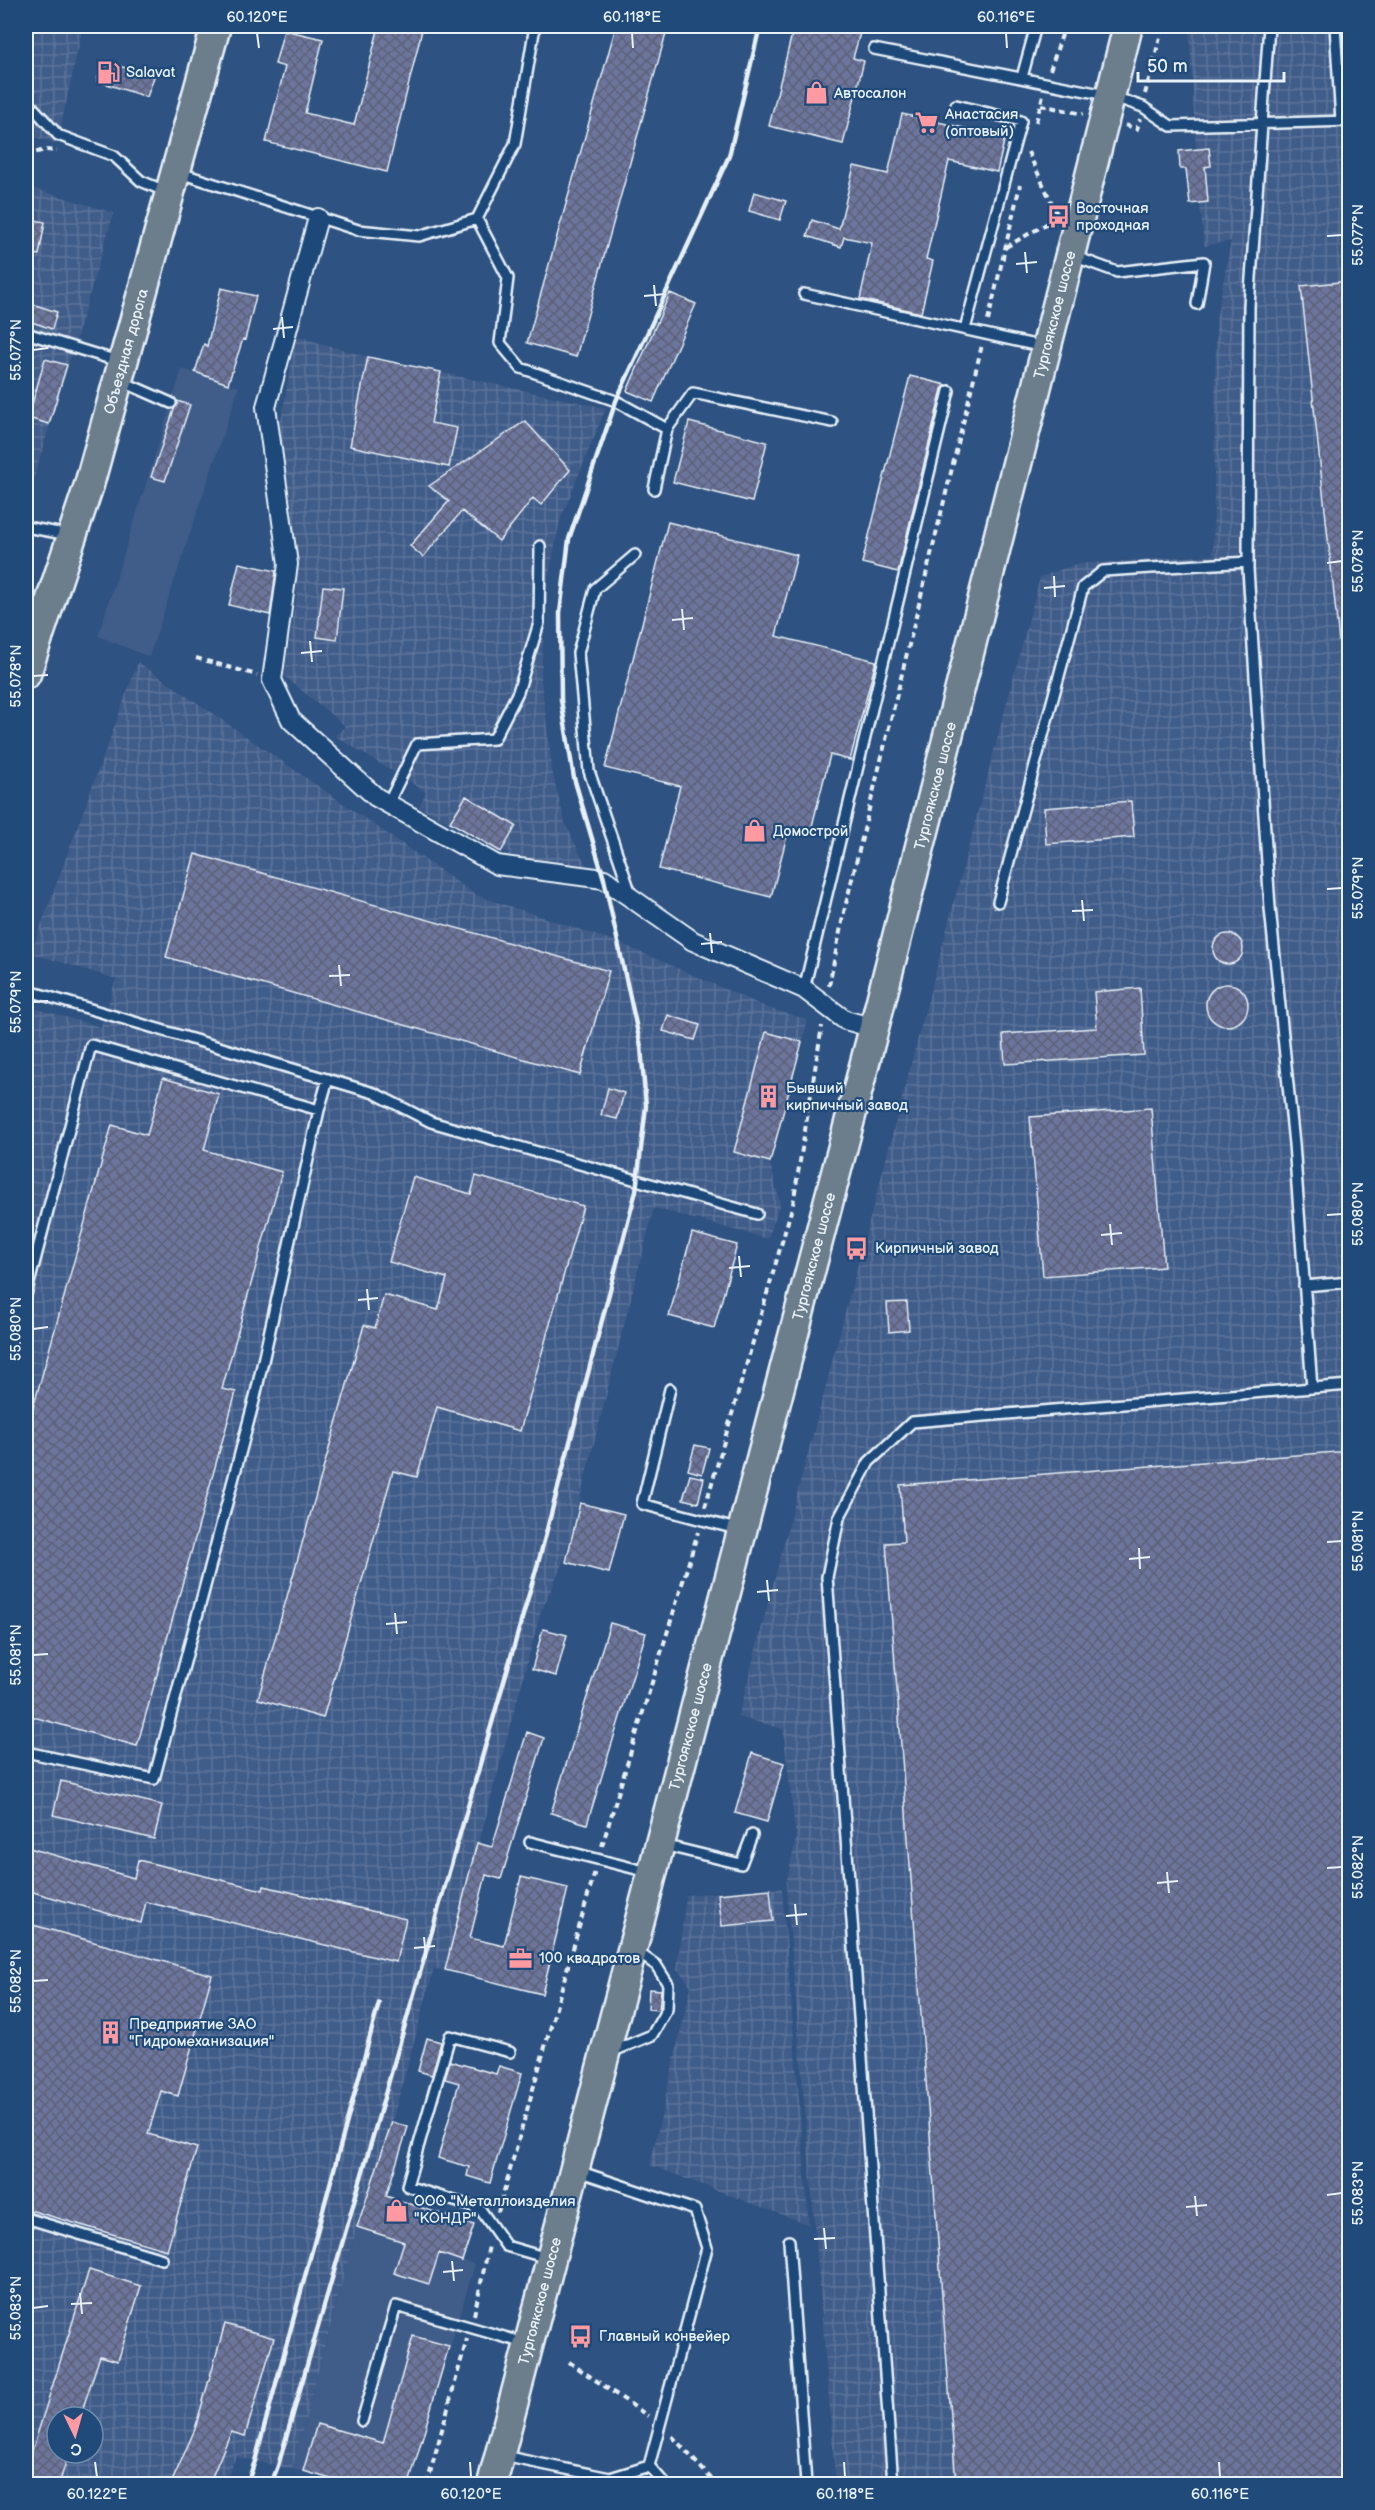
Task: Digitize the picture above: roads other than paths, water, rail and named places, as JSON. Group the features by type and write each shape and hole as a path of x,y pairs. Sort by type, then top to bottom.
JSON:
{"main road":[{"name":"Объездная дорога","path":"26,674 72,536 121,371 175,183 216,26"},
{"name":"Тургоякское шоссе","path":"492,2484 873,1028 1128,26"}],"street":[{"path":"318,218 266,407 288,564 272,680 291,720 376,797 497,865 604,879 693,941 804,989 845,1020 873,1028"}],"lane":[{"path":"26,96 58,135 114,156 141,181 175,183 358,230 419,236 477,219 515,144 535,26"},
{"path":"1022,77 1036,26"},
{"path":"1269,26 1249,306 1248,561 1270,908 1294,1144 1312,1388"},
{"path":"874,49 1110,96 1143,107 1171,126 1345,121 1335,26"},
{"path":"956,105 1021,121 965,329"},
{"path":"477,219 508,278 500,343 521,368 616,401 667,429"},
{"path":"1071,255 1117,272 1204,262 1197,304"},
{"path":"804,294 1047,347"},
{"path":"26,333 121,371 171,404"},
{"path":"804,989 949,391"},
{"path":"654,489 667,429 693,393 832,422"},
{"path":"26,527 72,536"},
{"path":"388,804 417,744 494,740 518,692 538,623 540,546"},
{"path":"633,899 589,771 578,653 595,589 635,555"},
{"path":"998,902 1083,587 1103,571 1248,561"},
{"path":"26,990 374,1093 431,1122 757,1214"},
{"path":"26,1295 90,1045 319,1110"},
{"path":"26,1752 154,1779 255,1397 319,1110 328,1079"},
{"path":"1304,1286 1350,1282"},
{"path":"893,2484 827,1577 839,1518 869,1462 912,1422 1350,1385"},
{"path":"670,1389 642,1504 742,1531"},
{"path":"661,1845 741,1864 752,1835"},
{"path":"530,1842 653,1874"},
{"path":"606,2054 652,2035 668,2009 668,1984 656,1965 633,1950"},
{"path":"510,2052 450,2036 407,2186 480,2209 506,2246 552,2260"},
{"path":"576,2170 695,2210 708,2248 649,2466"},
{"path":"26,2218 162,2259"},
{"path":"789,2241 806,2484"},
{"path":"362,2421 396,2306 530,2344"},
{"path":"501,2455 610,2478 649,2466"},
{"path":"649,2466 665,2484"}],"railway":[{"path":"271,2484 540,1556 636,1191 646,1106 641,1047 604,879 574,778 561,700 560,613 569,539 616,401 729,156 760,26"},
{"path":"247,2484 379,2003"}],"place":[{"name":"Salavat","path":"108,72"},
{"name":"Автосалон","path":"816,93"},
{"name":"Анастасия (оптовый)","path":"927,123"},
{"name":"Восточная проходная","path":"1058,217"},
{"name":"Домострой","path":"755,831"},
{"name":"Бывший кирпичный завод","path":"768,1097"},
{"name":"Кирпичный завод","path":"857,1248"},
{"name":"100 квадратов","path":"521,1958"},
{"name":"Предприятие ЗАО \"Гидромеханизация\"","path":"111,2033"},
{"name":"ООО \"Металлоизделия \"КОНДР\"","path":"396,2210"},
{"name":"Главный конвейер","path":"581,2336"}]}
